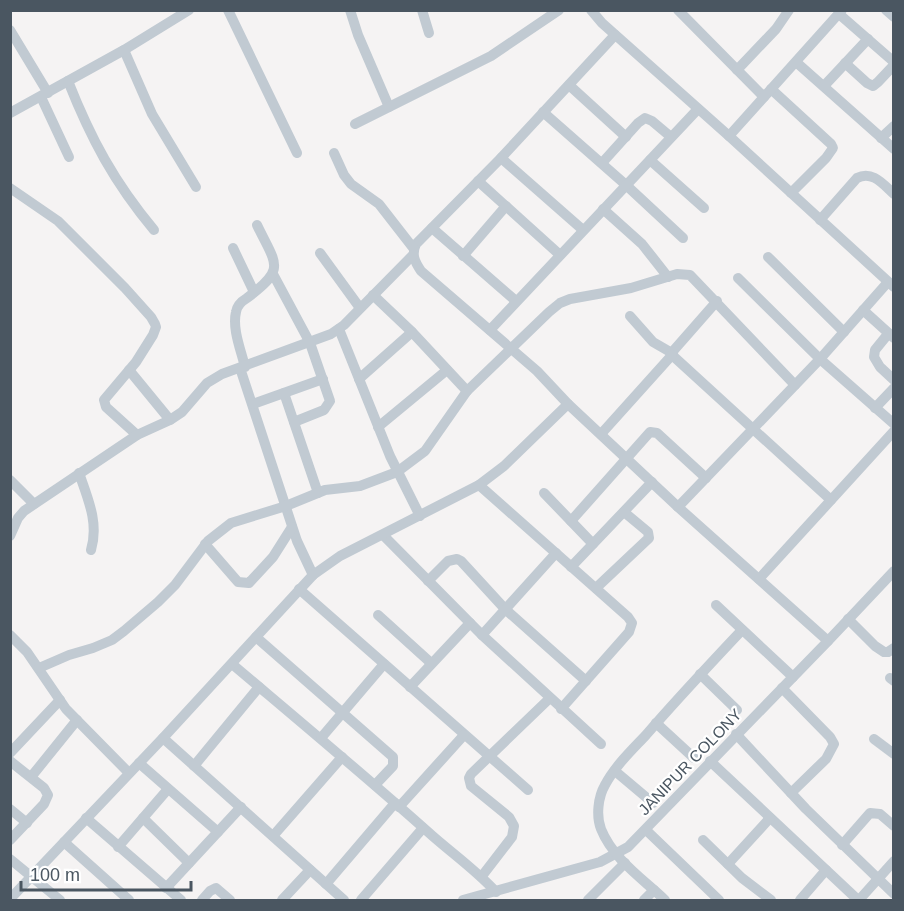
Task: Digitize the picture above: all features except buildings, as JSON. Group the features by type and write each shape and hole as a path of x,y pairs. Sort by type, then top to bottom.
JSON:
{"street":[{"path":"10,113 124,50 189,10"},
{"path":"228,10 297,153"},
{"path":"350,10 358,35 389,107"},
{"path":"422,10 429,33"},
{"path":"355,124 491,56 559,10"},
{"path":"591,10 615,35 891,284 863,310 820,359 678,507"},
{"path":"678,10 737,70 831,144 833,148 826,158 791,193"},
{"path":"737,70 777,29 789,10"},
{"path":"886,10 894,17"},
{"path":"729,136 841,12 894,64 873,86 845,63"},
{"path":"10,30 44,95 69,157"},
{"path":"10,536 18,518 34,504 137,435 182,412 207,382 222,374 310,343 339,329 373,296 414,252 432,228 501,158 615,35"},
{"path":"824,86 868,39"},
{"path":"124,50 152,114 196,188"},
{"path":"796,62 894,149"},
{"path":"68,81 97,148 125,195 154,230"},
{"path":"569,85 626,137"},
{"path":"490,330 698,109"},
{"path":"543,112 682,238"},
{"path":"602,164 645,118 671,137"},
{"path":"881,138 894,126"},
{"path":"334,153 344,175 351,184 379,204 414,252 421,272 537,371 568,404 678,507 828,642"},
{"path":"501,158 583,230"},
{"path":"650,160 704,208"},
{"path":"820,220 857,178 863,175 876,178 894,194"},
{"path":"478,181 560,255"},
{"path":"10,188 58,221 151,317 155,324 155,330 129,370 106,396 104,404 137,435"},
{"path":"463,256 506,206"},
{"path":"603,210 642,244 668,277"},
{"path":"257,225 274,261 273,274 269,280 242,301 235,314 236,328 243,368 253,404 292,526 313,575"},
{"path":"432,228 516,301"},
{"path":"233,248 254,292"},
{"path":"320,253 360,308"},
{"path":"768,257 844,332"},
{"path":"273,274 310,343 330,398 330,404 324,410 294,422"},
{"path":"39,668 112,640 124,631 175,585 205,544 231,523 333,488 360,486 397,472 425,451 467,391 549,312 560,303 570,299 631,288 668,277 690,275 795,385"},
{"path":"738,278 820,359 894,424"},
{"path":"373,296 412,332 467,391"},
{"path":"601,434 717,301"},
{"path":"863,310 891,336 875,350 874,357 894,380"},
{"path":"630,316 653,342 672,354 752,430 831,500"},
{"path":"339,329 397,472 420,516"},
{"path":"359,380 412,332"},
{"path":"129,370 170,420"},
{"path":"378,427 447,370"},
{"path":"253,404 323,379"},
{"path":"875,408 894,388"},
{"path":"284,393 318,493"},
{"path":"10,899 313,575 340,556 479,485 504,466 568,404"},
{"path":"571,521 646,434 653,431 706,478"},
{"path":"759,579 894,431"},
{"path":"80,473 94,523 91,550"},
{"path":"10,480 34,504"},
{"path":"571,567 652,482"},
{"path":"479,485 628,617 632,626 630,632 561,709"},
{"path":"544,493 593,544"},
{"path":"596,588 649,538 648,532 624,512"},
{"path":"205,544 238,582 249,584 273,557 292,526"},
{"path":"383,535 482,635 600,744"},
{"path":"482,635 556,553"},
{"path":"428,581 442,566 457,559 505,609 586,681"},
{"name":"JANIPUR COLONY","path":"463,900 600,862 621,859 628,847 894,571"},
{"path":"299,590 528,790"},
{"path":"716,605 793,677"},
{"path":"378,615 431,663"},
{"path":"848,620 880,650 888,652 894,648"},
{"path":"410,687 470,623"},
{"path":"665,900 621,859 601,830 598,808 605,785 615,771 742,630"},
{"path":"10,635 27,652 60,700 77,720 129,773"},
{"path":"256,637 393,757 393,766 375,785"},
{"path":"232,664 482,876 496,892"},
{"path":"321,738 384,664"},
{"path":"700,674 737,710"},
{"path":"194,766 259,687"},
{"path":"782,688 830,737 834,744 826,759 791,793"},
{"path":"482,876 514,831 509,817 476,791 470,783 471,774 550,698"},
{"path":"10,753 60,700"},
{"path":"31,777 77,720"},
{"path":"656,723 694,758"},
{"path":"736,734 842,845 894,894"},
{"path":"326,884 464,735"},
{"path":"163,738 344,900"},
{"path":"874,739 894,754"},
{"path":"273,836 342,757"},
{"path":"10,761 44,788 48,795 44,804 10,840"},
{"path":"710,761 858,900 894,861"},
{"path":"139,763 218,832"},
{"path":"615,771 653,803"},
{"path":"118,847 168,789"},
{"path":"166,888 241,807"},
{"path":"10,809 27,823"},
{"path":"842,845 870,813 880,814 894,826"},
{"path":"86,818 180,900"},
{"path":"143,818 189,863"},
{"path":"728,864 770,818"},
{"path":"361,900 423,828"},
{"path":"646,830 719,900"},
{"path":"703,840 771,900"},
{"path":"63,842 129,900"},
{"path":"10,859 60,900"},
{"path":"588,900 621,859"},
{"path":"282,900 310,870"},
{"path":"800,900 826,870"},
{"path":"202,900 216,888 230,900"},
{"path":"644,900 654,890"}]}
